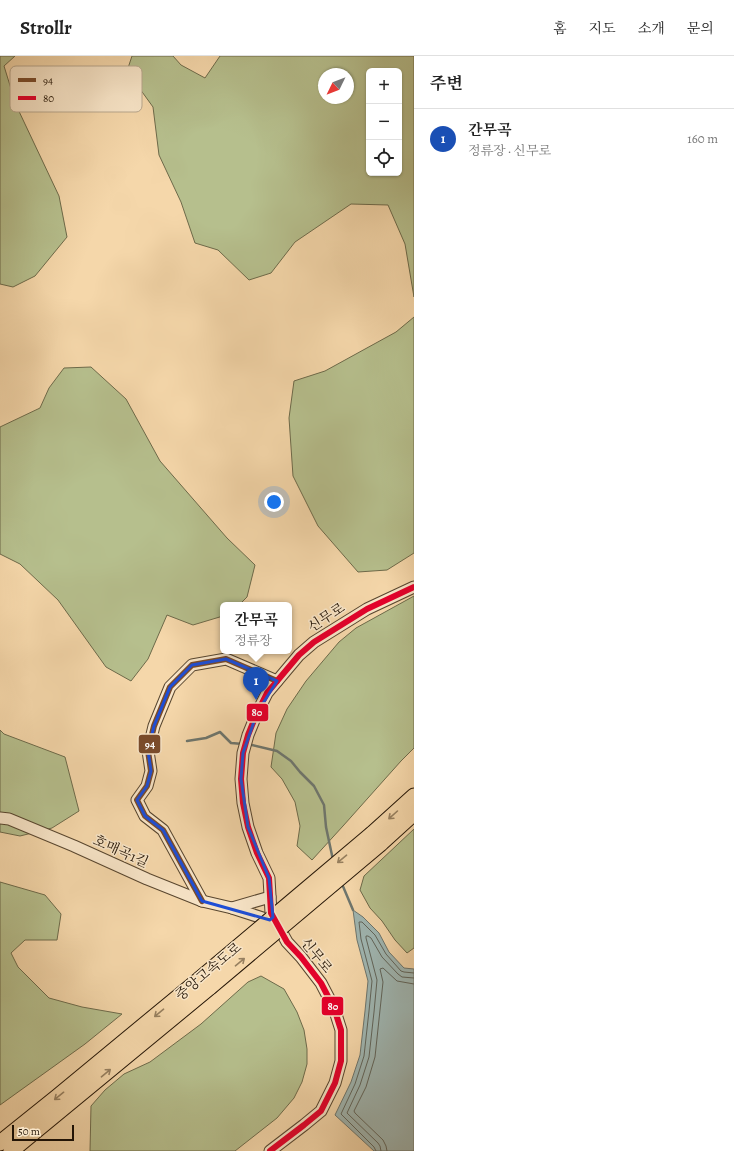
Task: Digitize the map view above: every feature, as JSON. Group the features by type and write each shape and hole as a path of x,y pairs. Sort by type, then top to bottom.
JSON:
{"highway":[{"name":"중앙고속도로","path":"376,839 414,796"},
{"name":"중앙고속도로","path":"11,1151 205,983 376,839 414,813"},
{"name":"중앙고속도로","path":"0,1143 205,983"}],"street":[{"name":"신무로","path":"270,1151 320,1111 335,1083 341,1061 341,1030 334,1008 321,983 301,957 287,942 271,913 268,878 248,827 243,803 241,779 243,753 248,735 267,693 299,655 314,642 367,609 414,587"},
{"path":"202,901 163,830 145,816 137,800 147,786 151,771 148,751 154,726 170,687 192,665 226,659 277,682"},
{"name":"호매곡1길","path":"0,818 9,819 147,879 202,901 232,908 275,922"},
{"path":"232,908 270,897"}],"highlighted area":[{"path":"226,659 277,681 257,713 243,753 241,779 248,827 269,878 273,917 270,920 202,901 163,830 145,816 137,800 147,786 151,771 148,751 154,726 170,687 192,665"}],"green space":[{"path":"0,56 15,56 4,66 10,86 10,112 19,112 59,196 67,237 35,276 13,287 0,284"},
{"path":"132,56 173,56 181,65 205,78 220,56 414,56 414,297 405,244 388,205 351,204 295,242 271,273 249,280 218,250 195,243 181,202 159,155 153,107 142,92 142,66 129,66"},
{"path":"414,317 414,553 387,570 358,572 318,526 293,476 289,418 294,381 325,371 396,332"},
{"path":"91,367 126,399 160,461 227,538 255,565 247,597 242,602 220,602 220,617 193,625 167,615 148,659 131,681 106,667 58,600 20,564 0,554 0,427 40,408 49,388 64,368"},
{"path":"414,596 414,748 312,860 297,846 300,826 295,802 282,779 271,767 276,733 287,709 306,681 339,642 356,628"},
{"path":"0,730 4,734 65,757 79,811 52,828 20,836 0,832"},
{"path":"414,829 414,948 407,953 370,908 360,890 364,876"},
{"path":"0,882 45,895 61,914 57,940 25,940 11,953 18,967 49,998 82,1007 122,1014 85,1044 0,1105"},
{"path":"261,976 284,989 297,1012 304,1030 307,1049 307,1064 302,1082 294,1098 277,1118 235,1151 90,1151 91,1106 105,1090 124,1074 150,1062 201,1024 248,982"}],"water":[{"path":"353,910 363,917 379,933 389,952 404,968 414,969 414,1151 374,1151 335,1115 351,1082 360,1055 368,981 357,940"}],"waterway":[{"path":"187,741 206,738 220,732 231,743 243,744"},
{"path":"248,744 277,751 291,761 314,786 324,805 326,827 333,860"},
{"path":"342,884 353,910"}],"transit line":[{"name":"80","path":"270,1151 321,1111 335,1083 341,1061 341,1030 334,1008 321,983 301,957 287,942 271,913 269,878 257,853 248,827 243,803 241,779 243,753 248,735 267,693 299,655 314,642 367,609 414,587"},
{"name":"94","path":"202,901 163,830 145,816 137,800 147,786 151,771 148,751 154,726 170,687 192,665 226,659 277,681"}],"place":[{"name":"간무곡","path":"256,700"}]}
